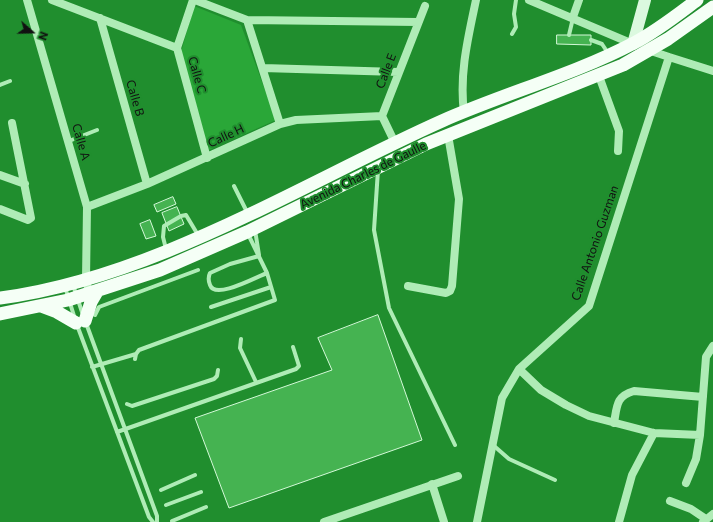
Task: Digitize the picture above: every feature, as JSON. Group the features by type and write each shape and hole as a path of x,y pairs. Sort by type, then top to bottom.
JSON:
{"main road":[{"path":"633,44 645,0"},
{"name":"Avenida Charles de Gaulle","path":"0,298 86,279 167,251 248,215 445,120 609,55 633,44 668,22 697,0"},
{"name":"Avenida Charles de Gaulle","path":"0,314 41,306 83,295 160,270 251,230 392,160 448,135 599,76 650,51 713,7"},
{"path":"392,160 384,159 384,155 395,143"},
{"path":"364,174 366,166 378,160 378,157 371,155"},
{"path":"41,306 86,320 91,302 83,295"}],"street":[{"name":"Calle A","path":"27,0 87,207 86,279 83,295"},
{"path":"52,0 177,48"},
{"path":"194,0 247,20 418,22"},
{"name":"Calle C","path":"194,0 177,48 207,158"},
{"path":"464,113 462,98 463,70 476,0"},
{"path":"529,0 573,17 650,51 713,71"},
{"path":"573,17 579,0"},
{"name":"Calle E","path":"382,116 425,6"},
{"name":"Calle B","path":"100,18 147,184"},
{"path":"247,20 280,124"},
{"name":"Calle Antonio Guzman","path":"477,522 502,398 519,369 589,306 669,57"},
{"path":"263,68 398,72"},
{"path":"599,76 619,131 618,151"},
{"path":"382,116 395,143"},
{"name":"Calle H","path":"87,207 147,184 280,124 296,120 382,116"},
{"path":"0,209 28,220 31,219 12,123"},
{"path":"408,286 446,293 450,291 452,286 459,200 448,135"},
{"path":"0,175 25,184"},
{"path":"686,483 696,459 700,435 706,357 713,346"},
{"path":"519,369 540,390 589,416 654,433 700,435"},
{"path":"614,423 619,400 625,393 634,391 703,397"},
{"path":"619,522 632,475 654,433"},
{"path":"324,522 458,476"},
{"path":"432,484 444,522"},
{"path":"670,501 690,509 704,521 713,514"}],"lane":[{"path":"512,34 516,27 514,14 516,0"},
{"path":"569,35 573,17"},
{"path":"591,40 602,44 609,55"},
{"path":"0,85 10,82"},
{"path":"69,141 97,130"},
{"path":"378,167 374,230 389,308 455,445"},
{"path":"234,186 248,215"},
{"path":"167,251 163,237 164,226 181,216 186,215 199,237"},
{"path":"251,230 251,244 259,256"},
{"path":"92,367 136,354 139,350 276,300 267,273 259,256 251,230"},
{"path":"259,256 230,264 210,273 208,281 211,288 214,290 223,291 267,273"},
{"path":"86,320 99,307 198,270"},
{"path":"68,284 83,295 92,367 149,518 154,522"},
{"path":"68,284 83,295 86,320 101,365 157,516 157,522"},
{"path":"211,307 271,287"},
{"path":"241,339 240,348 256,382"},
{"path":"117,432 156,420 256,382 296,369 299,366 293,348"},
{"path":"135,360 136,354"},
{"path":"127,404 132,406 214,379 217,376 218,370"},
{"path":"493,445 509,459 555,480"},
{"path":"161,490 195,476"},
{"path":"166,505 201,492"},
{"path":"172,521 206,507"}],"green space":[{"path":"194,6 241,25 276,120 209,150 181,52"}],"building":[{"path":"557,35 591,35 591,45 557,44"},
{"path":"173,197 176,204 157,212 154,205"},
{"path":"177,207 184,224 169,231 162,213"},
{"path":"150,220 156,236 146,239 140,224"},
{"path":"378,315 422,440 229,508 195,418 332,370 318,338"}]}
